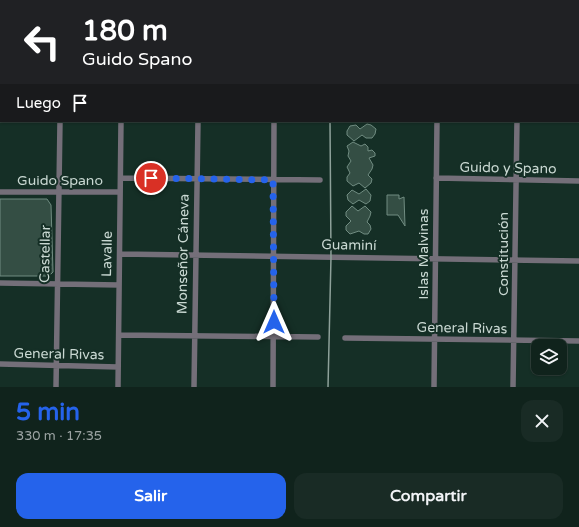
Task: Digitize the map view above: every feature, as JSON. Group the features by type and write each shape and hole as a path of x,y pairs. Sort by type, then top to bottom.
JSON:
{"street":[{"name":"Castellar","path":"56,387 60,122"},
{"name":"Lavalle","path":"118,387 121,122"},
{"name":"Monseñor Cáneva","path":"194,387 198,122"},
{"path":"273,387 274,122"},
{"name":"Islas Malvinas","path":"434,387 437,122"},
{"name":"Constitución","path":"513,387 517,122"},
{"name":"Guido Spano","path":"121,178 320,180"},
{"name":"Guido y Spano","path":"436,178 579,181"},
{"name":"Guido Spano","path":"0,192 120,192"},
{"name":"Guaminí","path":"120,254 579,261"},
{"path":"0,283 119,285"},
{"name":"General Rivas","path":"119,335 318,337"},
{"name":"General Rivas","path":"345,338 579,341"},
{"name":"General Rivas","path":"0,364 118,367"}],"building":[{"path":"367,124 376,129 372,138 366,138 362,135 354,141 347,135 347,131 350,126 356,125 360,129"},
{"path":"353,142 361,146 365,144 368,147 368,151 372,150 375,153 375,156 369,158 373,165 368,175 372,179 371,183 365,188 359,183 353,186 347,181 347,177 350,173 347,167 351,161 348,156 349,151 347,146"},
{"path":"366,189 371,195 370,201 366,204 359,200 353,204 348,200 347,195 352,190 359,194"},
{"path":"387,195 399,195 399,199 404,197 405,226 398,215 387,215"},
{"path":"0,199 47,199 51,205 53,272 49,276 0,276"},
{"path":"352,206 358,211 365,206 371,212 367,222 371,229 368,234 364,234 359,231 350,234 346,230 346,226 351,221 346,216 346,212"}],"railway":[{"path":"328,387 331,257 330,122"}],"route":[{"path":"151,178 273,180 274,322"}]}
